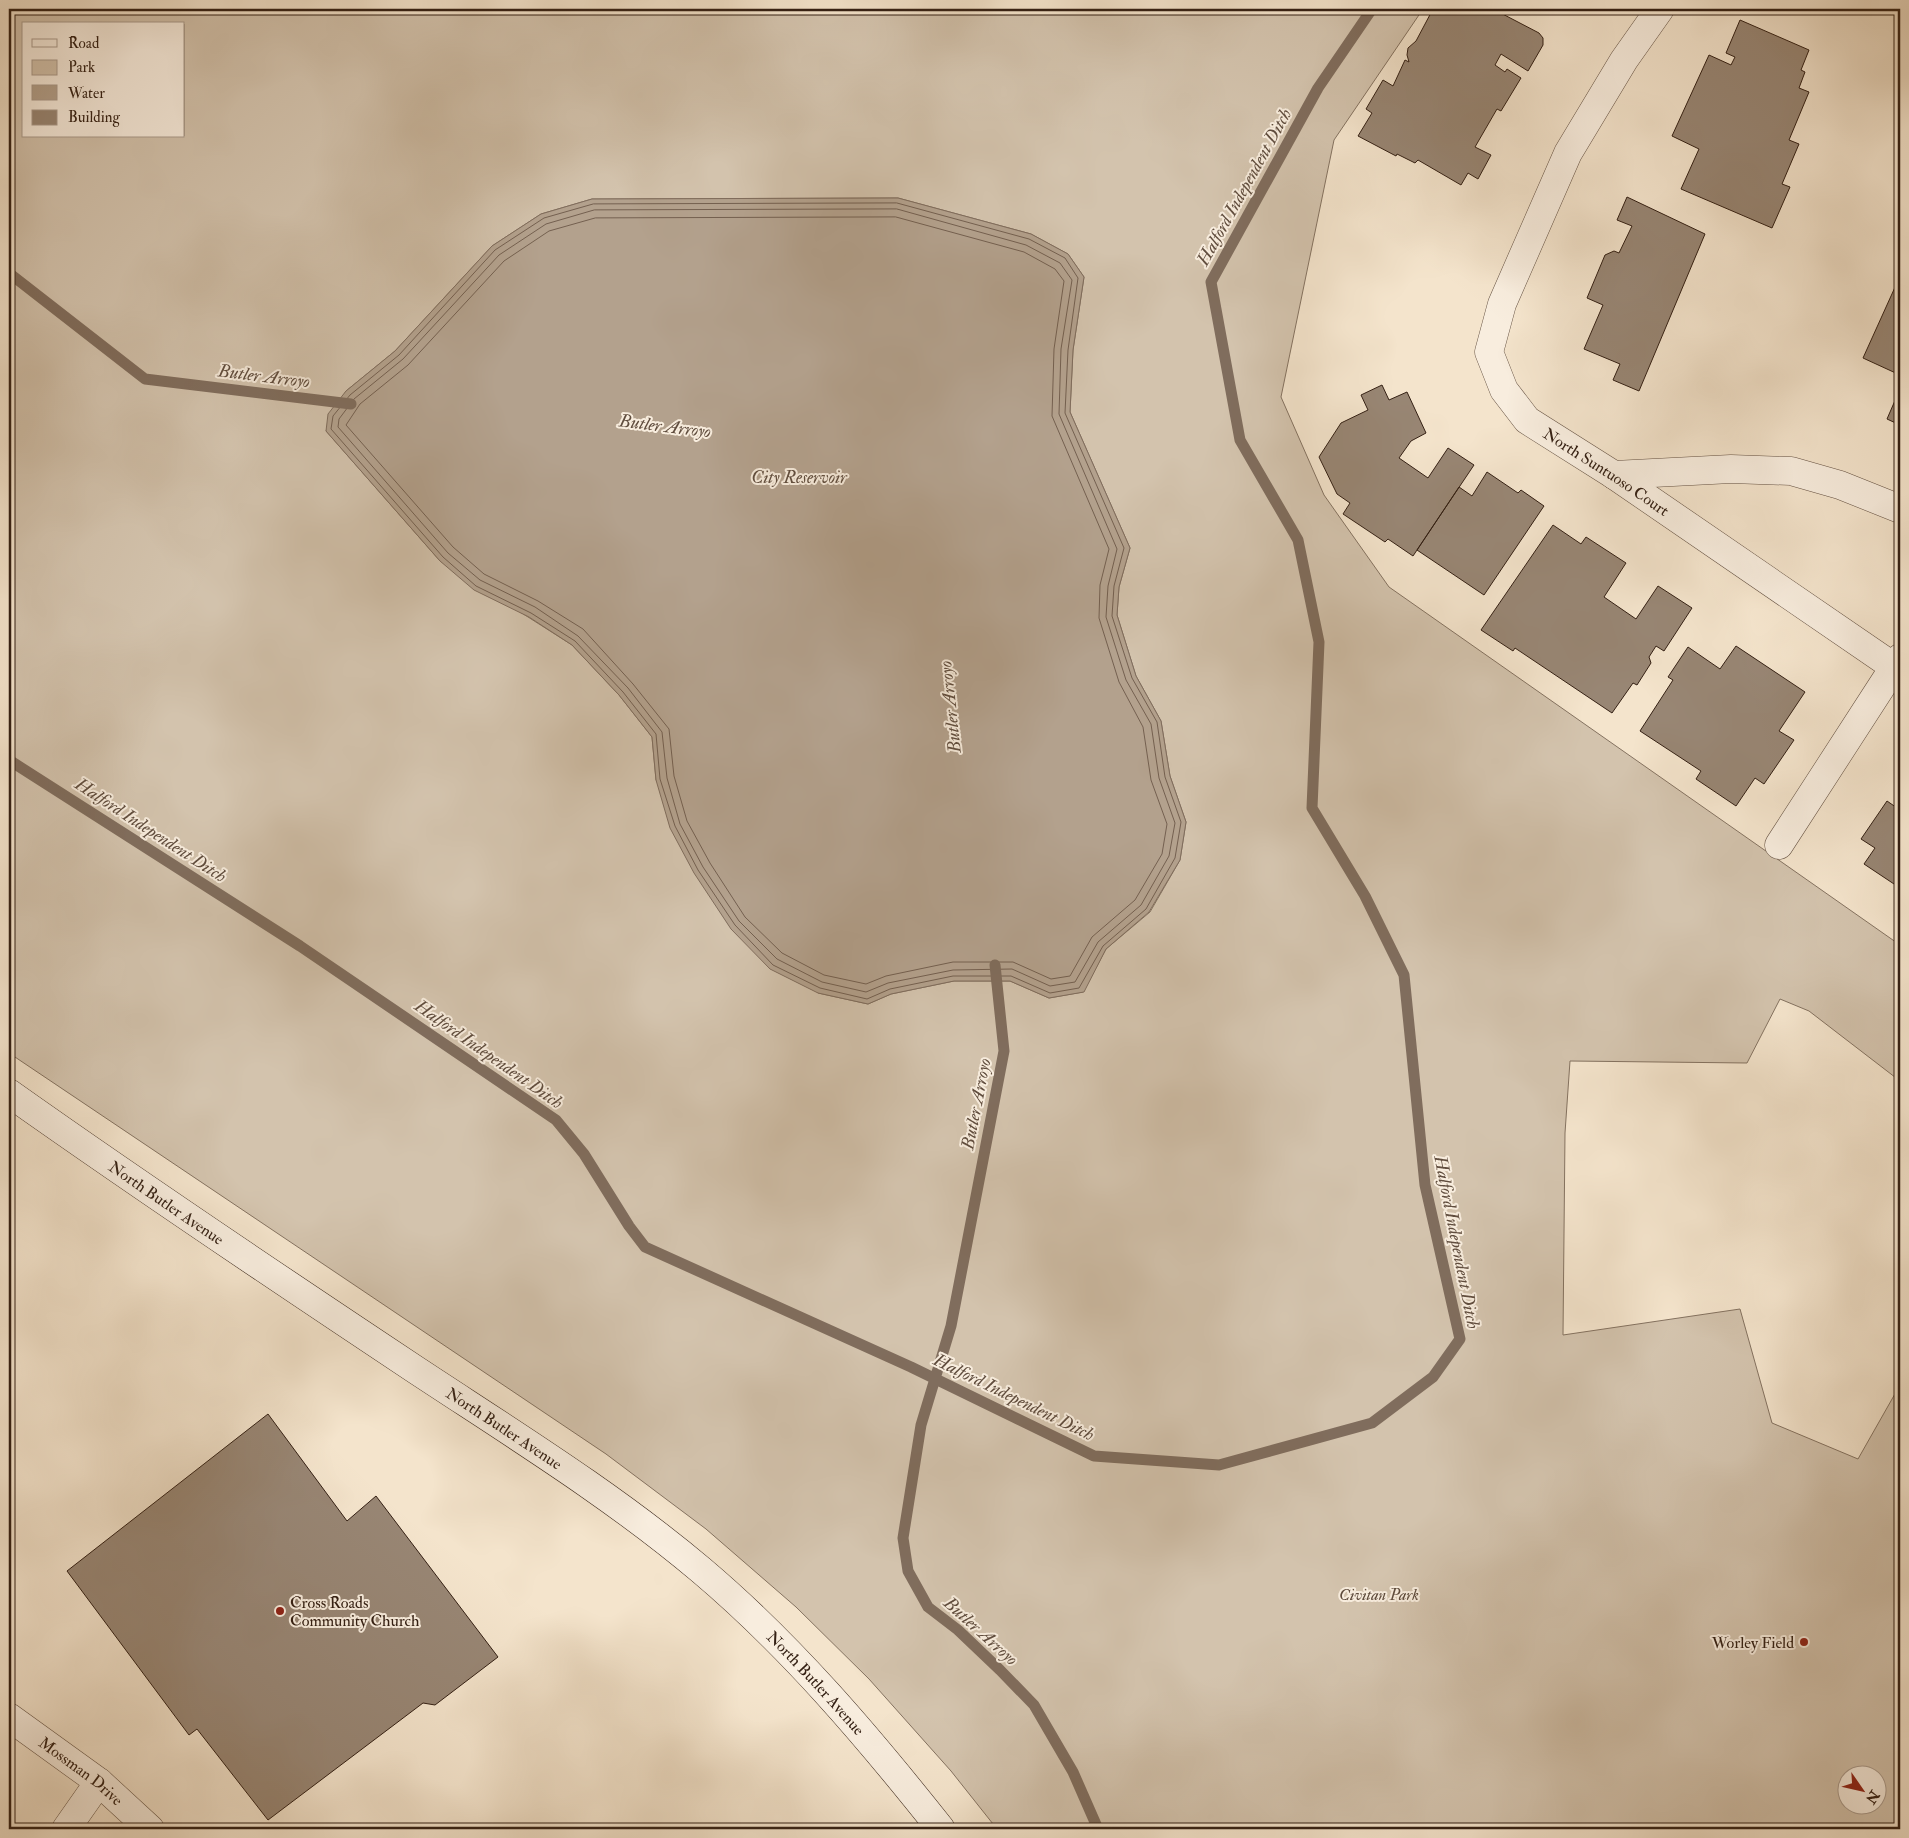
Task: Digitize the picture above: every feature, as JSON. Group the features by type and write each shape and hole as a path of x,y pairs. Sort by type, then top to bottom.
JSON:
{"street":[{"name":"North Suntuoso Court","path":"1660,9 1624,60 1568,153 1502,304 1488,352 1504,390 1526,420 1614,475 1897,663 1779,845"},
{"path":"1614,475 1731,469 1791,471 1840,485 1900,509"},
{"name":"North Butler Avenue","path":"9,1093 227,1244 578,1478 695,1566 744,1610 827,1694 908,1787 941,1829"},
{"name":"Mossman Drive","path":"9,1717 99,1782 150,1829"},
{"path":"66,1829 99,1782"}],"green space":[{"name":"Civitan Park","path":"9,9 1423,9 1334,140 1281,397 1324,495 1389,587 1900,945 1900,1081 1809,1011 1780,999 1747,1063 1570,1061 1565,1133 1563,1335 1740,1309 1772,1423 1858,1459 1900,1385 1900,1829 997,1829 951,1771 869,1679 796,1607 706,1529 606,1454 9,1053","holes":["898,198 1031,234 1068,254 1084,277 1073,350 1070,412 1130,548 1119,587 1117,615 1136,676 1161,721 1170,776 1186,822 1180,860 1150,912 1106,949 1083,992 1049,998 1010,981 954,981 891,994 868,1004 818,993 656,780 652,737 619,695 572,645 440,561 326,431 346,391 395,351 492,246 541,214 592,199"]}],"water":[{"name":"City Reservoir","path":"898,198 1031,234 1068,254 1084,277 1073,350 1070,412 1130,548 1119,587 1117,615 1136,676 1161,721 1170,776 1186,822 1180,860 1149,912 1106,949 1084,992 1049,998 1010,981 954,981 891,994 868,1004 818,993 770,969 731,929 694,873 670,828 656,780 652,737 619,695 572,645 529,617 474,590 440,561 326,431 328,414 346,391 395,351 492,246 541,214 592,199"}],"building":[{"path":"1433,9 1493,9 1539,33 1543,38 1543,45 1528,71 1501,54 1495,65 1505,72 1507,69 1521,78 1501,111 1497,109 1475,147 1491,155 1478,179 1468,173 1461,185 1418,160 1415,163 1397,154 1396,156 1358,136 1372,113 1366,109 1383,80 1393,86 1405,60 1409,62 1408,48 1416,41"},
{"path":"1740,20 1809,50 1801,70 1805,72 1799,88 1809,92 1789,140 1799,144 1782,184 1790,187 1772,228 1681,189 1699,149 1672,136 1709,55 1731,65 1735,57 1726,53"},
{"path":"1627,197 1705,234 1639,391 1613,380 1620,364 1584,349 1603,305 1587,298 1605,255 1614,251 1619,253 1632,226 1617,220"},
{"path":"1896,285 1900,288 1900,375 1863,358"},
{"path":"1382,385 1389,400 1407,392 1426,433 1411,441 1399,458 1428,478 1448,448 1474,465 1413,556 1388,539 1385,542 1343,514 1350,503 1337,494 1319,457 1341,423 1368,410 1361,395"},
{"path":"1900,389 1900,425 1887,419"},
{"path":"1487,472 1518,493 1521,490 1544,506 1484,595 1417,550 1459,487 1472,496"},
{"path":"1553,525 1581,544 1586,537 1626,563 1604,597 1636,619 1658,586 1692,608 1664,651 1656,646 1649,657 1651,663 1637,685 1633,683 1612,713 1515,648 1513,651 1481,630"},
{"path":"1736,646 1805,692 1779,731 1794,740 1764,784 1755,778 1736,806 1696,779 1701,771 1640,731 1673,680 1668,677 1688,647 1720,669"},
{"path":"1887,801 1900,810 1900,888 1864,864 1875,848 1861,839"},
{"name":"Cross Roads Community Church","path":"268,1414 347,1521 376,1496 498,1657 435,1705 423,1703 268,1820 197,1729 189,1735 67,1571"}],"waterway":[{"name":"Halford Independent Ditch","path":"9,760 300,946 556,1120 584,1154 629,1226 645,1247 911,1367 1094,1456 1219,1465 1372,1423 1433,1377 1460,1339 1425,1185 1404,975 1365,896 1312,808 1319,642 1298,540 1240,440 1211,282 1318,88 1372,9"},
{"name":"Butler Arroyo","path":"9,273 145,379 351,404"},
{"name":"Butler Arroyo","path":"995,965 1004,1051 951,1326 921,1425 903,1538 908,1571 928,1607 958,1630 1034,1705 1073,1772 1098,1829"}],"place":[{"name":"Cross Roads Community Church","path":"280,1611"},
{"name":"Worley Field","path":"1804,1642"}]}
